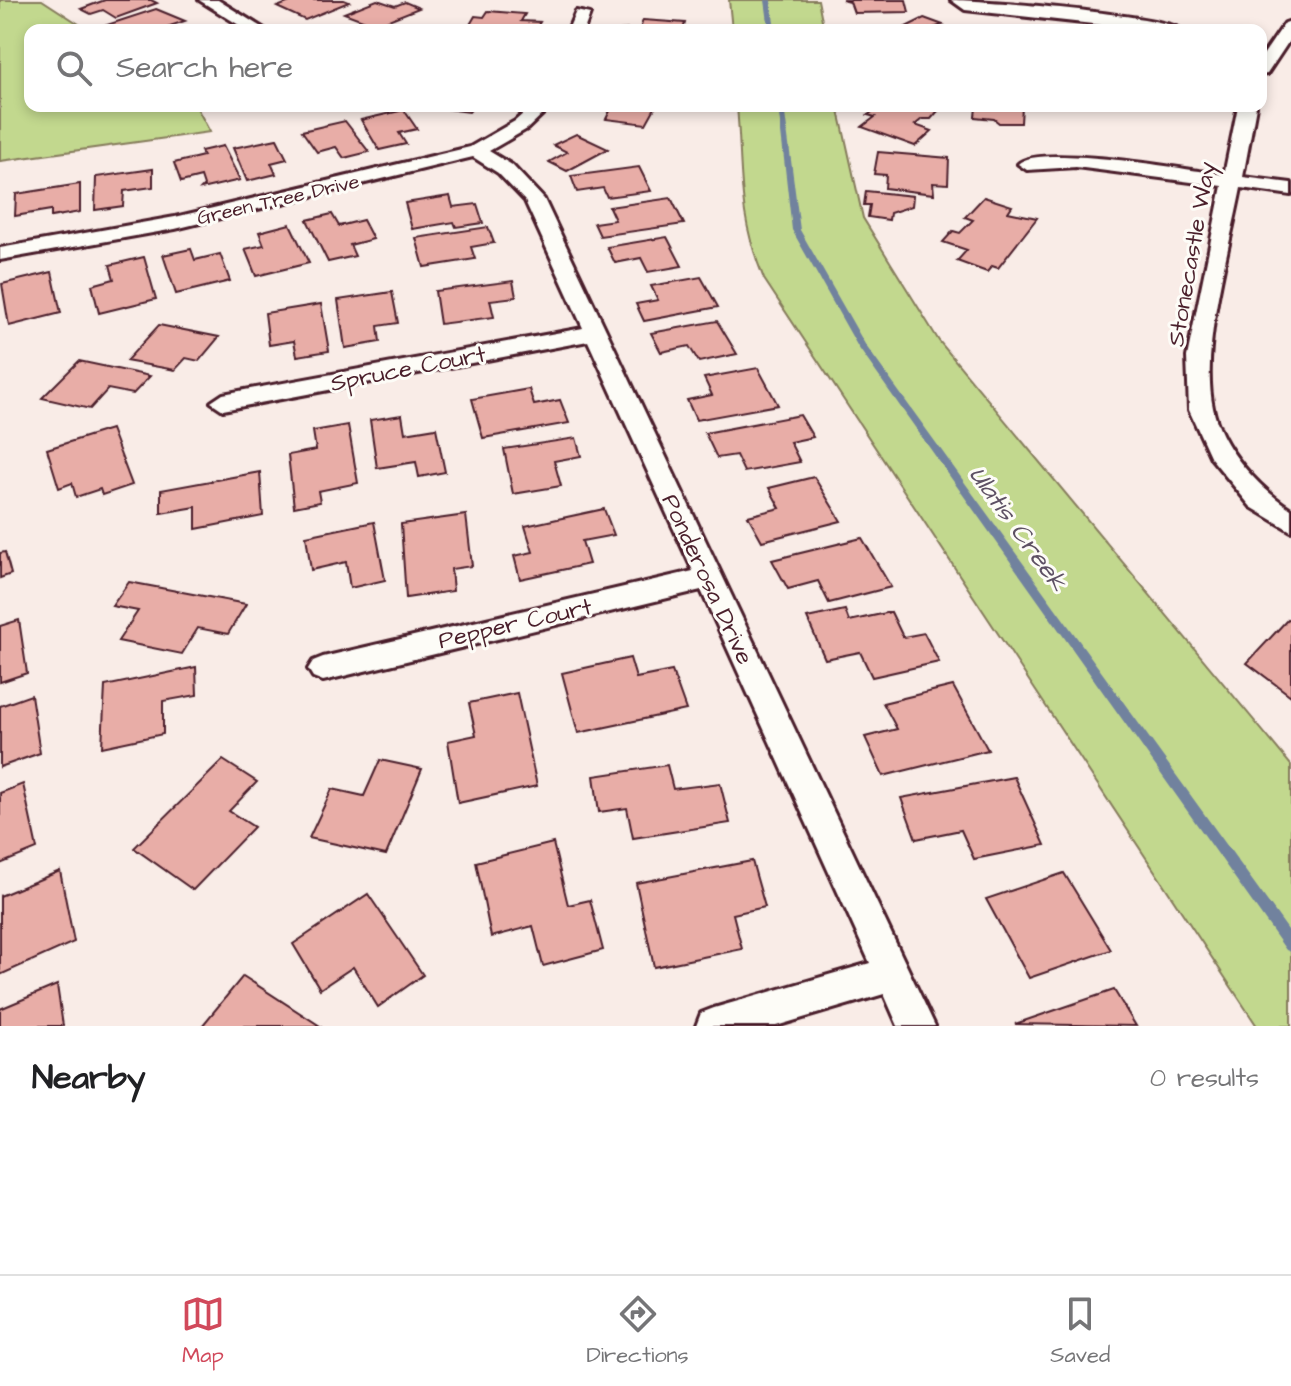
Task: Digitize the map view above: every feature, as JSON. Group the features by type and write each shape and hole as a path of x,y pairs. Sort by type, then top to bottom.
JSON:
{"street":[{"path":"207,0 248,24"},
{"path":"959,0 965,5 1140,24"},
{"path":"578,24 582,14"},
{"path":"1267,49 1291,26"},
{"name":"Green Tree Drive","path":"0,254 175,223 476,151 521,125 535,112"},
{"name":"Stonecastle Way","path":"1246,112 1198,357 1201,410 1220,452 1260,501 1291,522"},
{"name":"Ponderosa Drive","path":"476,151 505,169 534,199 593,333 917,1026"},
{"path":"1027,164 1076,161 1291,189"},
{"name":"Spruce Court","path":"223,402 593,333"},
{"name":"Pepper Court","path":"323,669 708,578"},
{"path":"714,1026 893,974"}],"green space":[{"path":"0,0 42,0 79,24 24,24 24,112 199,112 210,132 0,161"},
{"path":"729,0 818,0 823,24 731,24"},
{"path":"737,112 839,112 863,218 939,341 1291,765 1291,1026 1257,1026 764,279 749,234"}],"building":[{"path":"105,0 151,0 157,3 116,18 103,10 91,14 81,9"},
{"path":"295,0 349,2 305,20 277,7"},
{"path":"377,0 395,6 405,2 419,8 379,24 344,13"},
{"path":"842,0 906,0 909,12 854,13 850,2"},
{"path":"156,9 185,21 176,24 110,24"},
{"path":"488,11 525,14 521,21 540,22 470,24 475,16 484,17"},
{"path":"924,18 940,24 912,24"},
{"path":"643,20 685,23 685,24 642,24"},
{"path":"405,112 417,129 399,133 406,144 379,150 361,120"},
{"path":"610,112 653,112 646,124 606,119"},
{"path":"872,112 937,112 931,119 922,119 915,125 932,131 915,146 862,127 875,117 868,115"},
{"path":"976,112 1022,112 1021,123 999,123 994,119 975,117"},
{"path":"345,121 369,152 344,158 336,147 317,152 302,131"},
{"path":"576,134 608,149 567,171 549,162 567,152 553,145"},
{"path":"277,139 287,159 271,163 276,174 247,181 233,148"},
{"path":"223,146 240,180 201,189 204,186 201,177 181,182 174,163 203,156 201,151"},
{"path":"878,152 949,158 948,184 933,183 934,194 885,188 886,175 874,174"},
{"path":"639,167 651,191 607,197 603,188 577,192 571,176"},
{"path":"153,169 153,187 124,191 123,206 95,210 96,177"},
{"path":"80,184 80,212 51,217 51,210 15,216 16,194"},
{"path":"866,191 913,196 912,206 890,213 889,220 868,217 870,205 864,205"},
{"path":"450,196 453,207 477,204 483,223 456,227 454,222 412,229 405,203"},
{"path":"984,197 1012,206 1008,212 1037,218 998,268 992,266 987,272 957,261 967,250 943,242 953,231 960,233 973,220 965,217"},
{"path":"671,198 684,224 600,236 594,223 615,220 609,207"},
{"path":"332,214 339,226 363,220 373,239 350,245 355,256 328,262 307,220"},
{"path":"290,224 309,263 256,276 245,249 264,245 259,232"},
{"path":"488,227 494,243 471,247 475,259 424,267 416,238"},
{"path":"667,237 682,266 648,272 641,258 615,263 607,247"},
{"path":"191,249 195,260 220,254 230,281 176,294 163,255"},
{"path":"144,257 156,299 99,313 92,285 114,279 110,265"},
{"path":"52,272 61,313 9,326 2,284"},
{"path":"701,277 718,307 644,321 636,304 658,300 651,286"},
{"path":"513,281 516,297 490,300 494,317 440,324 435,291"},
{"path":"392,292 398,323 378,326 380,342 345,348 338,300"},
{"path":"321,304 329,351 297,356 294,341 269,345 265,313"},
{"path":"717,321 737,354 699,362 689,346 661,352 651,333"},
{"path":"159,325 219,337 199,361 186,358 175,370 126,361"},
{"path":"79,361 150,376 133,394 108,389 90,409 42,398"},
{"path":"758,368 778,405 696,420 687,400 712,395 704,378"},
{"path":"529,389 534,405 560,400 569,423 483,438 472,399"},
{"path":"402,415 405,433 436,428 445,472 419,477 416,462 377,468 370,420"},
{"path":"800,415 813,437 790,442 800,462 744,472 736,455 717,458 705,433"},
{"path":"348,425 358,483 318,491 320,502 294,507 288,455 316,450 313,431"},
{"path":"111,429 132,485 102,495 100,489 76,497 72,483 59,488 47,449"},
{"path":"576,438 581,456 554,461 561,486 513,494 504,449"},
{"path":"260,472 263,516 196,529 196,507 161,513 161,490"},
{"path":"814,477 841,521 762,541 748,516 780,508 769,488"},
{"path":"604,509 614,535 582,541 589,564 520,579 514,556 533,552 525,526"},
{"path":"466,515 472,566 451,569 453,591 406,598 401,524"},
{"path":"374,522 385,580 350,588 346,562 311,570 306,536"},
{"path":"862,538 891,587 829,603 818,581 788,589 772,560"},
{"path":"5,552 11,574 0,578 0,553"},
{"path":"129,582 246,604 228,634 198,628 182,654 118,641 138,611 112,606"},
{"path":"845,610 849,621 891,612 903,637 924,633 939,662 872,677 860,652 825,659 807,618"},
{"path":"1288,619 1291,620 1291,696 1247,663"},
{"path":"19,620 27,673 0,682 0,626"},
{"path":"630,658 636,678 672,671 686,710 578,733 562,673"},
{"path":"196,667 197,695 163,701 163,734 102,747 105,686"},
{"path":"953,686 988,750 883,776 865,737 897,729 883,703"},
{"path":"517,693 537,786 458,803 448,741 476,735 469,703"},
{"path":"31,695 40,753 0,767 0,706"},
{"path":"223,760 257,782 229,811 254,827 193,890 134,848"},
{"path":"380,760 422,769 386,855 309,838 332,789 364,796"},
{"path":"667,765 673,789 720,783 730,823 633,838 627,808 599,812 594,776"},
{"path":"1014,777 1045,845 974,859 961,830 916,839 901,798"},
{"path":"23,784 37,849 0,864 0,793"},
{"path":"553,843 568,905 590,900 603,950 543,966 533,926 491,937 476,862"},
{"path":"752,861 765,907 733,914 742,949 654,967 636,883"},
{"path":"60,871 74,942 0,975 0,896"},
{"path":"1064,873 1111,950 1029,978 986,899"},
{"path":"368,894 423,975 378,1007 353,967 320,989 293,944"},
{"path":"243,976 320,1026 202,1026"},
{"path":"57,985 63,1026 0,1026 0,1009"},
{"path":"1114,990 1136,1026 1015,1024"}],"waterway":[{"name":"Ulatis Creek","path":"768,0 771,24"},
{"name":"Ulatis Creek","path":"782,112 796,230 862,347 1291,945"}]}
